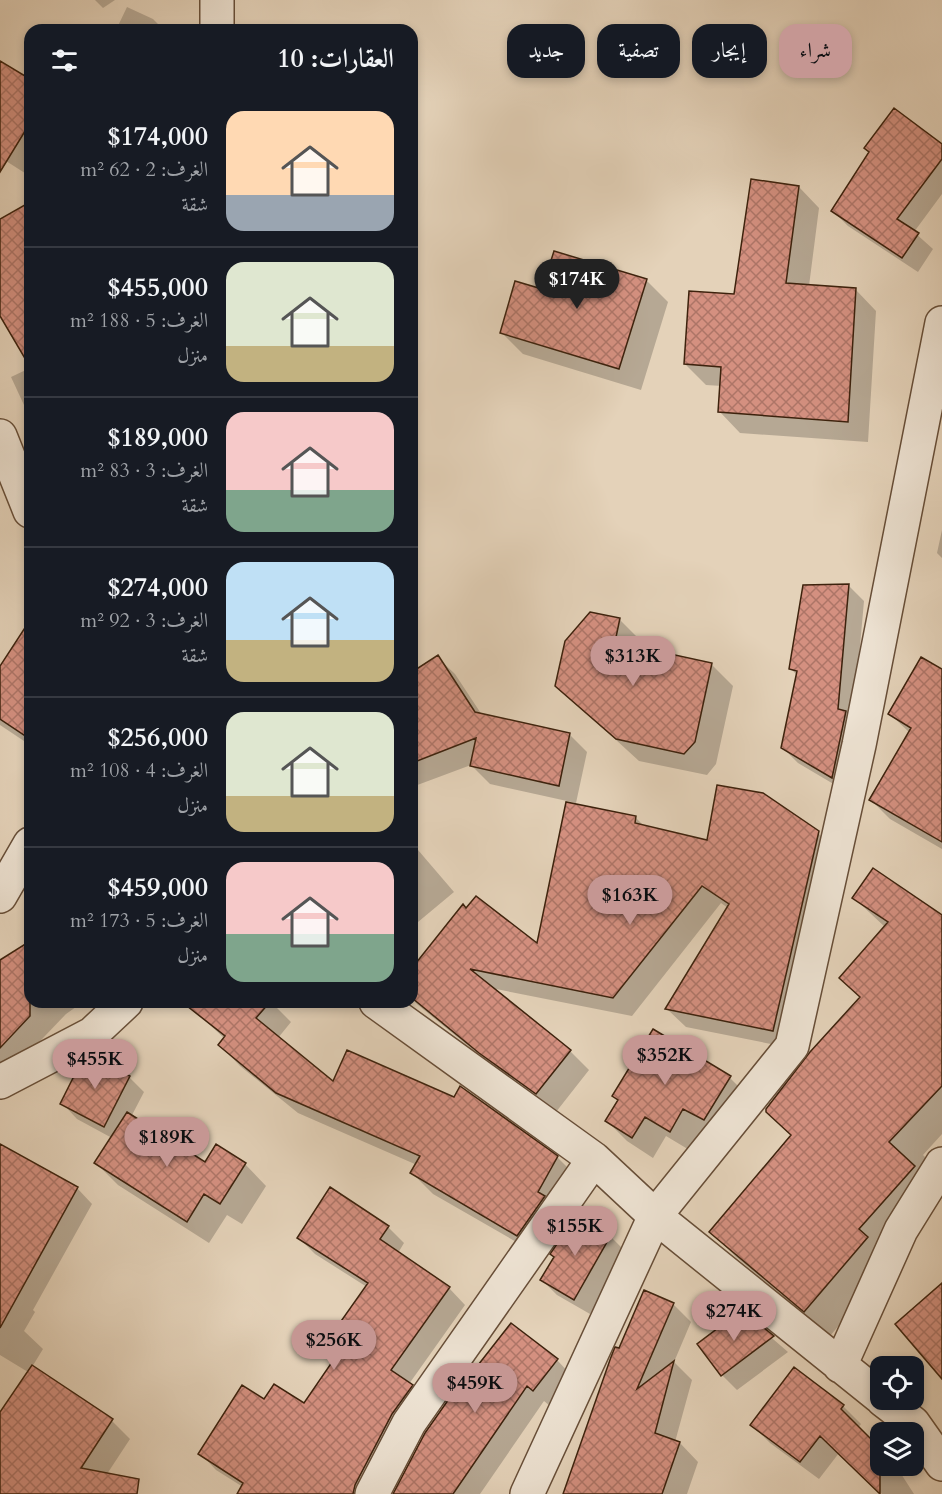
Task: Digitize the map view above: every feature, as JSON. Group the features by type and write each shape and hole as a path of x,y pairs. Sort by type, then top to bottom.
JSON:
{"street":[{"path":"217,0 217,24"},
{"path":"527,1494 655,1216 792,1046 860,745 942,323"},
{"path":"0,436 24,497"},
{"path":"0,896 24,854"},
{"path":"0,1082 92,1034 120,1008"},
{"path":"384,1008 594,1159 655,1216 870,1389"},
{"path":"372,1494 409,1423 594,1159"},
{"path":"840,1366 901,1230 942,1164"},
{"path":"897,1410 913,1423 942,1464"}],"building":[{"path":"0,61 24,75 24,133 0,172"},
{"path":"894,108 942,144 942,159 897,219 919,233 902,258 831,211 869,152 864,148"},
{"path":"751,179 799,186 786,283 856,288 848,422 718,412 721,367 684,364 689,291 734,294"},
{"path":"24,205 24,357 0,316 0,219"},
{"path":"554,251 647,279 619,369 500,333 515,281 542,289"},
{"path":"849,584 838,709 846,711 832,778 781,748 797,671 789,669 803,585"},
{"path":"590,612 620,618 615,642 712,663 695,742 684,754 616,739 555,686 565,641"},
{"path":"24,629 24,735 0,719 0,666"},
{"path":"438,655 475,712 570,733 559,786 470,766 476,738 418,761 418,668"},
{"path":"921,657 942,669 942,842 869,800 911,728 888,714"},
{"path":"717,785 763,793 819,831 773,1031 665,1009 729,904 702,886 613,998 470,969 571,1050 536,1094 479,1053 418,1003 418,960 463,904 466,908 476,896 537,943 566,802 636,816 635,823 707,840"},
{"path":"873,868 942,915 942,1086 889,1142 915,1166 859,1229 868,1237 804,1312 709,1232 791,1135 766,1112 766,1109 810,1052 860,997 839,978 888,922 852,898"},
{"path":"24,945 24,1008 30,1008 30,1016 0,1048 0,960"},
{"path":"190,1008 265,1008 256,1018 333,1081 347,1050 454,1097 460,1086 558,1156 538,1192 545,1196 517,1236 410,1173 420,1156 276,1093 218,1045 225,1036"},
{"path":"653,1029 731,1076 704,1120 683,1109 670,1132 645,1117 632,1138 605,1121 618,1100 612,1096"},
{"path":"92,1055 130,1076 104,1127 60,1104 82,1060"},
{"path":"127,1112 205,1162 216,1144 246,1163 220,1204 204,1194 187,1222 94,1163"},
{"path":"0,1144 78,1187 0,1328"},
{"path":"330,1187 389,1226 380,1239 450,1287 391,1370 413,1385 392,1414 355,1485 353,1494 237,1494 243,1483 198,1454 242,1385 264,1399 274,1384 304,1403 352,1333 339,1324 368,1283 297,1238"},
{"path":"577,1215 611,1235 574,1300 540,1280 554,1257 550,1254"},
{"path":"942,1283 942,1379 924,1356 895,1324"},
{"path":"644,1290 674,1303 637,1389 674,1361 655,1433 680,1442 662,1494 563,1494 611,1357 615,1347 619,1348"},
{"path":"742,1310 774,1336 721,1376 697,1344"},
{"path":"511,1323 558,1359 533,1391 527,1386 453,1494 393,1494 425,1433 451,1396 453,1397"},
{"path":"32,1365 113,1419 81,1468 139,1479 137,1494 0,1494 0,1412"},
{"path":"794,1367 844,1405 841,1409 870,1438 870,1476 880,1476 880,1494 820,1436 800,1462 750,1425"}]}
